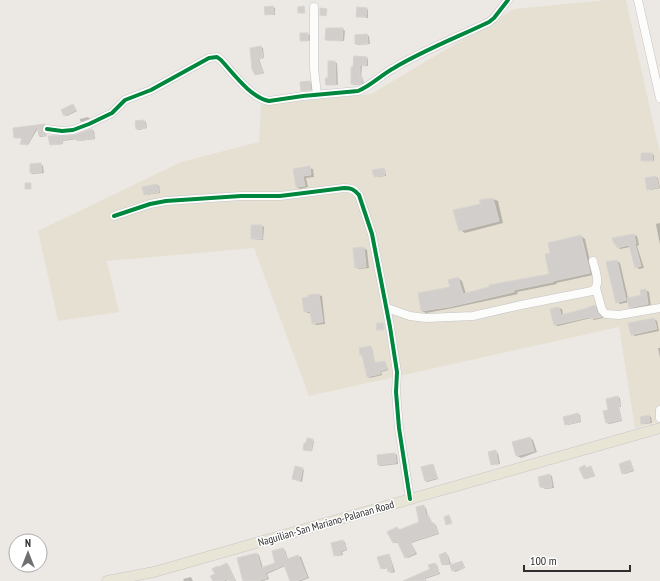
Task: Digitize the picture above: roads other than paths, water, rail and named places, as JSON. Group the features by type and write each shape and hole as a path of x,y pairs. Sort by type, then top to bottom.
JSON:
{"main road":[{"name":"Naguilian-San Mariano-Palanan Road","path":"108,581 154,572 660,428"}],"street":[{"path":"47,129 68,131 89,124 112,113 126,100 151,90 213,57 217,57 221,60 256,96 269,102 358,91 364,89 393,68 489,22 508,0"},
{"path":"638,0 660,98"},
{"path":"314,7 314,68 317,95"},
{"path":"114,216 150,204 166,201 241,196 280,196 344,188 353,189 359,195 372,234 387,308 397,372 396,392 399,428 410,499"},
{"path":"593,261 598,285 596,288 602,310 606,314 619,314 660,308"},
{"path":"387,308 410,316 426,318 473,316 592,291 596,288"},
{"path":"660,410 660,418"}]}
